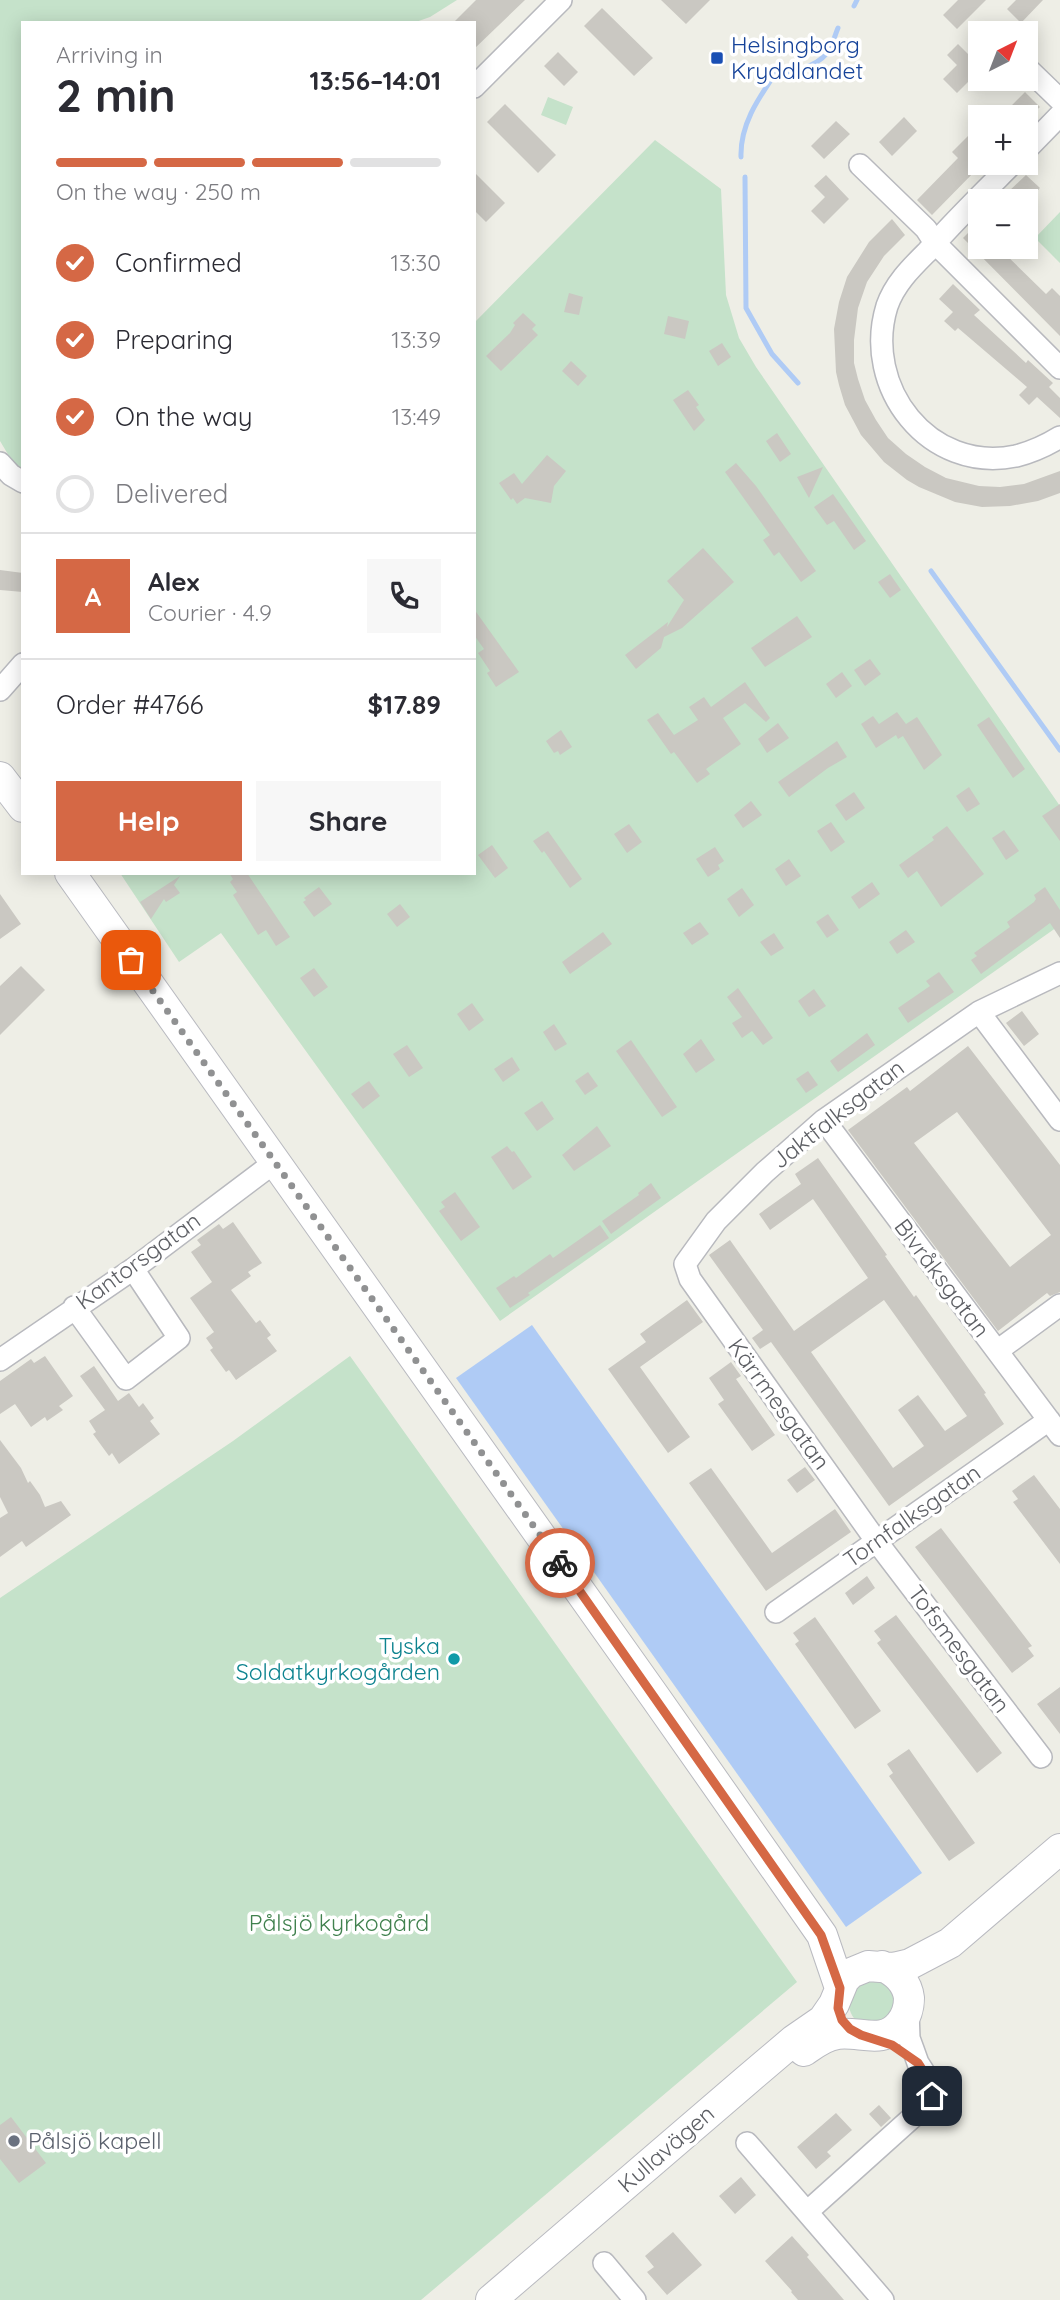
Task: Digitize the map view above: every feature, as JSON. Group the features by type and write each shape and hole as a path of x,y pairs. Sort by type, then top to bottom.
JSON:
{"street":[{"path":"476,85 561,0"},
{"path":"1038,79 1060,100"},
{"path":"1038,138 1060,115"},
{"path":"860,165 1060,368"},
{"path":"1001,175 898,283 885,316 882,348 884,371 891,391 909,419 933,440 970,455 990,458 1017,456 1060,437"},
{"path":"0,463 21,481"},
{"path":"0,690 21,666"},
{"path":"71,875 821,1935 839,1992 838,2008 842,2020 850,2029 892,2045 918,2063"},
{"name":"Jaktfalksgatan","path":"685,1264 716,1222 741,1196 792,1146 824,1120 979,1012 1060,973"},
{"path":"979,1012 1060,1120"},
{"name":"Bivråksgatan","path":"824,1120 1054,1428"},
{"name":"Kantorsgatan","path":"1,1356 132,1269 275,1162"},
{"name":"Kärrmesgatan","path":"685,1264 690,1279 877,1542"},
{"path":"75,1307 126,1380 179,1338 132,1269"},
{"path":"997,1351 1060,1305"},
{"name":"Tornfalksgatan","path":"776,1612 877,1542 1054,1428"},
{"name":"Tofsmesgatan","path":"877,1542 1041,1757"},
{"name":"Kullavägen","path":"514,2300 803,2051 832,2035 884,2035 895,2030 903,2021 908,2005 927,1970 950,1943 1060,1849"},
{"path":"807,2211 925,2106 932,2096 932,2085 918,2063 909,2038 906,1988 901,1978 821,1935"},
{"name":"Kullavägen","path":"491,2300 794,2040 823,2020 851,1973 875,1966 893,1968 910,1964 950,1943"},
{"path":"747,2143 883,2300"},
{"path":"604,2263 635,2300"}],"green space":[{"path":"0,0 457,0 419,21 21,21 21,468 15,466 0,441"},
{"path":"548,97 573,107 566,125 541,115"},
{"path":"655,140 721,189 726,295 739,338 756,367 1060,806 1060,925 500,1321 221,933 179,962 121,875 476,875 476,321"},
{"path":"1060,212 1060,263 1038,241 1038,235"},
{"name":"Pålsjö kyrkogård","path":"350,1356 797,1982 421,2300 0,2300 0,1598 233,1441"},
{"path":"879,1974 901,1996 889,2024 859,2024 849,2007 851,1986"}],"water":[{"path":"532,1325 922,1873 846,1927 456,1378"}],"building":[{"path":"476,0 525,0 476,47 476,21 455,21"},
{"path":"661,0 710,0 686,24"},
{"path":"958,0 986,0 957,29 943,15"},
{"path":"1016,0 1043,0 1023,21 1019,21 1007,9"},
{"path":"602,8 653,58 634,76 584,26"},
{"path":"958,44 968,54 968,82 957,93 943,79 957,65 947,55"},
{"path":"558,52 578,72 564,86 544,66"},
{"path":"1025,92 1038,105 1012,105"},
{"path":"505,104 556,155 538,173 487,122"},
{"path":"904,117 917,131 892,156 879,142"},
{"path":"836,121 850,134 824,159 811,146"},
{"path":"968,136 968,175 971,175 932,215 917,200 958,158 952,152"},
{"path":"476,174 505,203 486,222 476,212"},
{"path":"826,175 849,199 824,224 811,211 825,197 814,186"},
{"path":"1026,175 1040,188 1038,190 1011,189"},
{"path":"892,219 905,235 884,256 867,282 858,308 854,340 854,363 858,379 876,420 888,438 906,454 946,478 979,486 1000,487 1024,484 1060,471 1060,493 1038,501 1010,506 982,507 955,502 907,480 884,462 861,435 845,405 839,385 834,329 847,277 869,242"},
{"path":"984,259 1010,259 1046,294 1052,288 1060,296 1060,336"},
{"path":"953,284 980,310 974,315 1026,363 1028,360 1053,383 1049,387 1060,398 1060,418 1037,397 1029,405 1019,395 1027,387 958,328 955,331 944,321 953,312 939,299"},
{"path":"569,293 583,297 579,315 564,312"},
{"path":"523,313 536,325 532,329 538,335 501,371 486,356 510,333 515,325 513,323"},
{"path":"668,316 689,321 685,339 664,334"},
{"path":"722,343 731,357 718,366 709,351"},
{"path":"571,361 587,376 578,386 562,371"},
{"path":"688,390 699,405 696,407 705,420 694,431 673,400"},
{"path":"777,433 791,454 780,462 766,441"},
{"path":"547,455 566,471 554,486 551,503 525,498 517,504 513,498 511,500 499,483 514,473 522,484"},
{"path":"736,463 756,486 816,571 801,582 779,552 774,556 763,540 770,535 725,472"},
{"path":"823,467 809,498 797,477"},
{"path":"833,494 866,541 854,550 834,521 827,525 814,507"},
{"path":"703,548 734,582 682,628 664,637 661,648 636,669 625,655 668,622 667,627 684,600 667,581"},
{"path":"0,570 21,573 21,592 0,590"},
{"path":"890,574 901,590 890,598 878,582"},
{"path":"476,612 519,672 496,687 487,673 490,671 478,653 484,649 476,638"},
{"path":"797,616 812,637 765,667 751,648"},
{"path":"870,659 881,674 865,686 854,670"},
{"path":"842,672 852,686 836,698 826,684"},
{"path":"745,682 770,718 766,722 745,703 723,718 741,744 706,769 710,774 697,783 674,752 671,754 647,720 658,713 674,735 698,720 689,707 704,697 711,707"},
{"path":"897,712 906,724 917,717 942,755 924,770 903,736 898,739 896,735 876,748 861,724 873,716 879,724"},
{"path":"989,717 1025,769 1013,778 977,725"},
{"path":"778,723 789,738 767,753 758,739"},
{"path":"561,730 572,747 560,755 558,751 554,753 546,741"},
{"path":"837,741 847,757 789,797 778,782"},
{"path":"969,787 980,804 967,812 956,796"},
{"path":"854,792 865,808 846,821 835,805"},
{"path":"751,801 762,815 743,828 734,815"},
{"path":"1060,804 1060,841 1042,816"},
{"path":"831,822 845,842 831,852 817,831"},
{"path":"629,824 642,842 627,853 614,834"},
{"path":"947,826 984,874 941,907 917,871 908,878 899,865 934,840 932,837"},
{"path":"1004,830 1019,851 1006,860 992,838"},
{"path":"548,831 582,879 570,888 544,851 542,853 533,841"},
{"path":"492,845 508,868 495,878 478,855"},
{"path":"715,847 724,861 718,865 720,869 708,877 696,859"},
{"path":"789,859 801,876 786,886 775,869"},
{"path":"230,875 248,875 290,937 276,946 266,930 258,935 233,895 237,892 230,882 233,879"},
{"path":"180,876 174,885 180,893 166,902 164,899 151,919 140,902"},
{"path":"872,882 880,894 859,909 851,897"},
{"path":"319,887 332,904 314,917 303,902 306,900 304,898"},
{"path":"1045,887 1060,910 1060,938 1050,923 981,974 971,960 977,956 974,953 1010,927 1007,922 1034,902 1034,895"},
{"path":"742,888 754,905 739,917 727,899"},
{"path":"0,894 21,924 0,939"},
{"path":"400,904 410,917 397,927 387,914"},
{"path":"828,914 839,930 827,938 816,922"},
{"path":"700,922 709,934 692,945 683,933"},
{"path":"906,930 915,942 897,954 889,942"},
{"path":"603,932 612,944 570,974 562,962"},
{"path":"774,933 784,948 771,956 760,942"},
{"path":"21,966 45,990 0,1035 0,986"},
{"path":"314,968 328,987 314,997 300,978"},
{"path":"939,972 954,992 908,1023 898,1008 930,986 926,981"},
{"path":"738,988 773,1038 763,1045 752,1031 742,1038 732,1023 742,1017 727,997"},
{"path":"814,989 826,1006 809,1017 798,1001"},
{"path":"472,1003 484,1020 469,1031 457,1014"},
{"path":"1022,1011 1039,1034 1024,1046 1006,1023"},
{"path":"554,1024 567,1044 555,1051 543,1032"},
{"path":"867,1033 875,1045 838,1072 830,1061"},
{"path":"701,1039 715,1060 696,1073 683,1054"},
{"path":"631,1040 677,1107 662,1117 616,1051"},
{"path":"407,1045 423,1068 409,1077 393,1054"},
{"path":"968,1046 1060,1165 1060,1292 1050,1296 1047,1293 998,1331 848,1130 907,1087 910,1091","holes":["957,1112 1051,1235 1010,1267 914,1143"]},
{"path":"512,1057 520,1070 503,1082 494,1069"},
{"path":"808,1071 818,1085 806,1093 796,1079"},
{"path":"588,1072 598,1086 585,1095 575,1081"},
{"path":"369,1081 380,1096 363,1109 351,1094"},
{"path":"542,1101 554,1119 537,1131 524,1113"},
{"path":"597,1126 611,1146 574,1171 562,1155"},
{"path":"507,1146 514,1151 532,1177 513,1190 491,1157"},
{"path":"818,1158 914,1297 916,1295 986,1393 984,1394 1004,1424 889,1506 771,1342 760,1349 752,1338 763,1330 709,1255 730,1240 794,1331 868,1278 813,1199 770,1230 759,1214 801,1184 795,1174","holes":["884,1300 967,1416 945,1431 918,1395 898,1410 924,1446 893,1468 811,1352"]},
{"path":"651,1183 661,1198 611,1234 602,1221 639,1195 638,1193"},
{"path":"455,1192 480,1227 461,1241 439,1211 445,1207 441,1202"},
{"path":"233,1222 262,1263 248,1272 251,1276 231,1290 256,1323 260,1320 271,1335 267,1338 277,1351 236,1380 229,1370 226,1372 210,1350 213,1348 206,1338 214,1332 190,1298 212,1282 191,1252 201,1245 197,1240 219,1224 223,1229"},
{"path":"600,1225 609,1238 510,1308 496,1288 514,1276 516,1278 550,1254 553,1258"},
{"path":"687,1300 703,1322 640,1367 690,1437 668,1453 608,1369 646,1342 640,1334"},
{"path":"45,1356 73,1396 59,1406 63,1410 47,1421 45,1417 31,1427 15,1404 0,1414 0,1381 31,1359 34,1363"},
{"path":"731,1362 741,1376 736,1379 775,1435 752,1451 718,1404 724,1400 709,1378"},
{"path":"94,1366 118,1401 129,1393 139,1407 143,1403 154,1418 150,1421 160,1434 119,1464 112,1453 109,1456 93,1434 96,1432 89,1421 105,1410 80,1376"},
{"path":"0,1440 21,1468 28,1483 30,1481 40,1495 45,1507 61,1501 71,1515 26,1547 22,1541 0,1557 0,1518 8,1513 0,1497"},
{"path":"805,1467 815,1480 797,1493 787,1480"},
{"path":"711,1468 772,1553 835,1509 851,1532 766,1591 689,1483"},
{"path":"1034,1475 1060,1509 1060,1564 1013,1502 1018,1499 1012,1491"},
{"path":"941,1528 1032,1646 1028,1648 1034,1656 1012,1673 915,1547"},
{"path":"867,1576 875,1588 853,1605 845,1593"},
{"path":"896,1615 1002,1753 977,1773 877,1643 881,1640 874,1631"},
{"path":"815,1617 881,1711 855,1729 795,1644 799,1641 793,1633"},
{"path":"1060,1687 1060,1734 1037,1704"},
{"path":"909,1749 975,1843 949,1861 889,1776 893,1773 887,1764"},
{"path":"879,2105 891,2118 881,2127 869,2114"},
{"path":"836,2113 852,2130 827,2152 831,2156 816,2169 797,2147"},
{"name":"Pålsjö kapell","path":"11,2117 46,2163 19,2183 0,2159 0,2125"},
{"path":"741,2177 756,2195 735,2214 719,2196"},
{"path":"673,2232 702,2265 667,2295 647,2272 654,2267 645,2256"},
{"path":"792,2236 844,2300 798,2300 765,2261"}],"waterway":[{"path":"854,6 857,0"},
{"path":"741,157 747,123 775,74 798,70 820,60 830,49 838,28"},
{"path":"745,177 746,308 772,354 798,383"},
{"path":"931,571 1060,750"}],"way so far":[{"path":"131,960 560,1563"}],"place":[{"name":"Helsingborg Kryddlandet","path":"717,58"},
{"name":"Tyska Soldatkyrkogården","path":"454,1659"},
{"name":"Pålsjö kapell","path":"14,2141"}],"route":[{"path":"560,1563 821,1935 840,1988 838,2008 842,2020 850,2029 892,2045 918,2063 932,2085 932,2096"}]}
